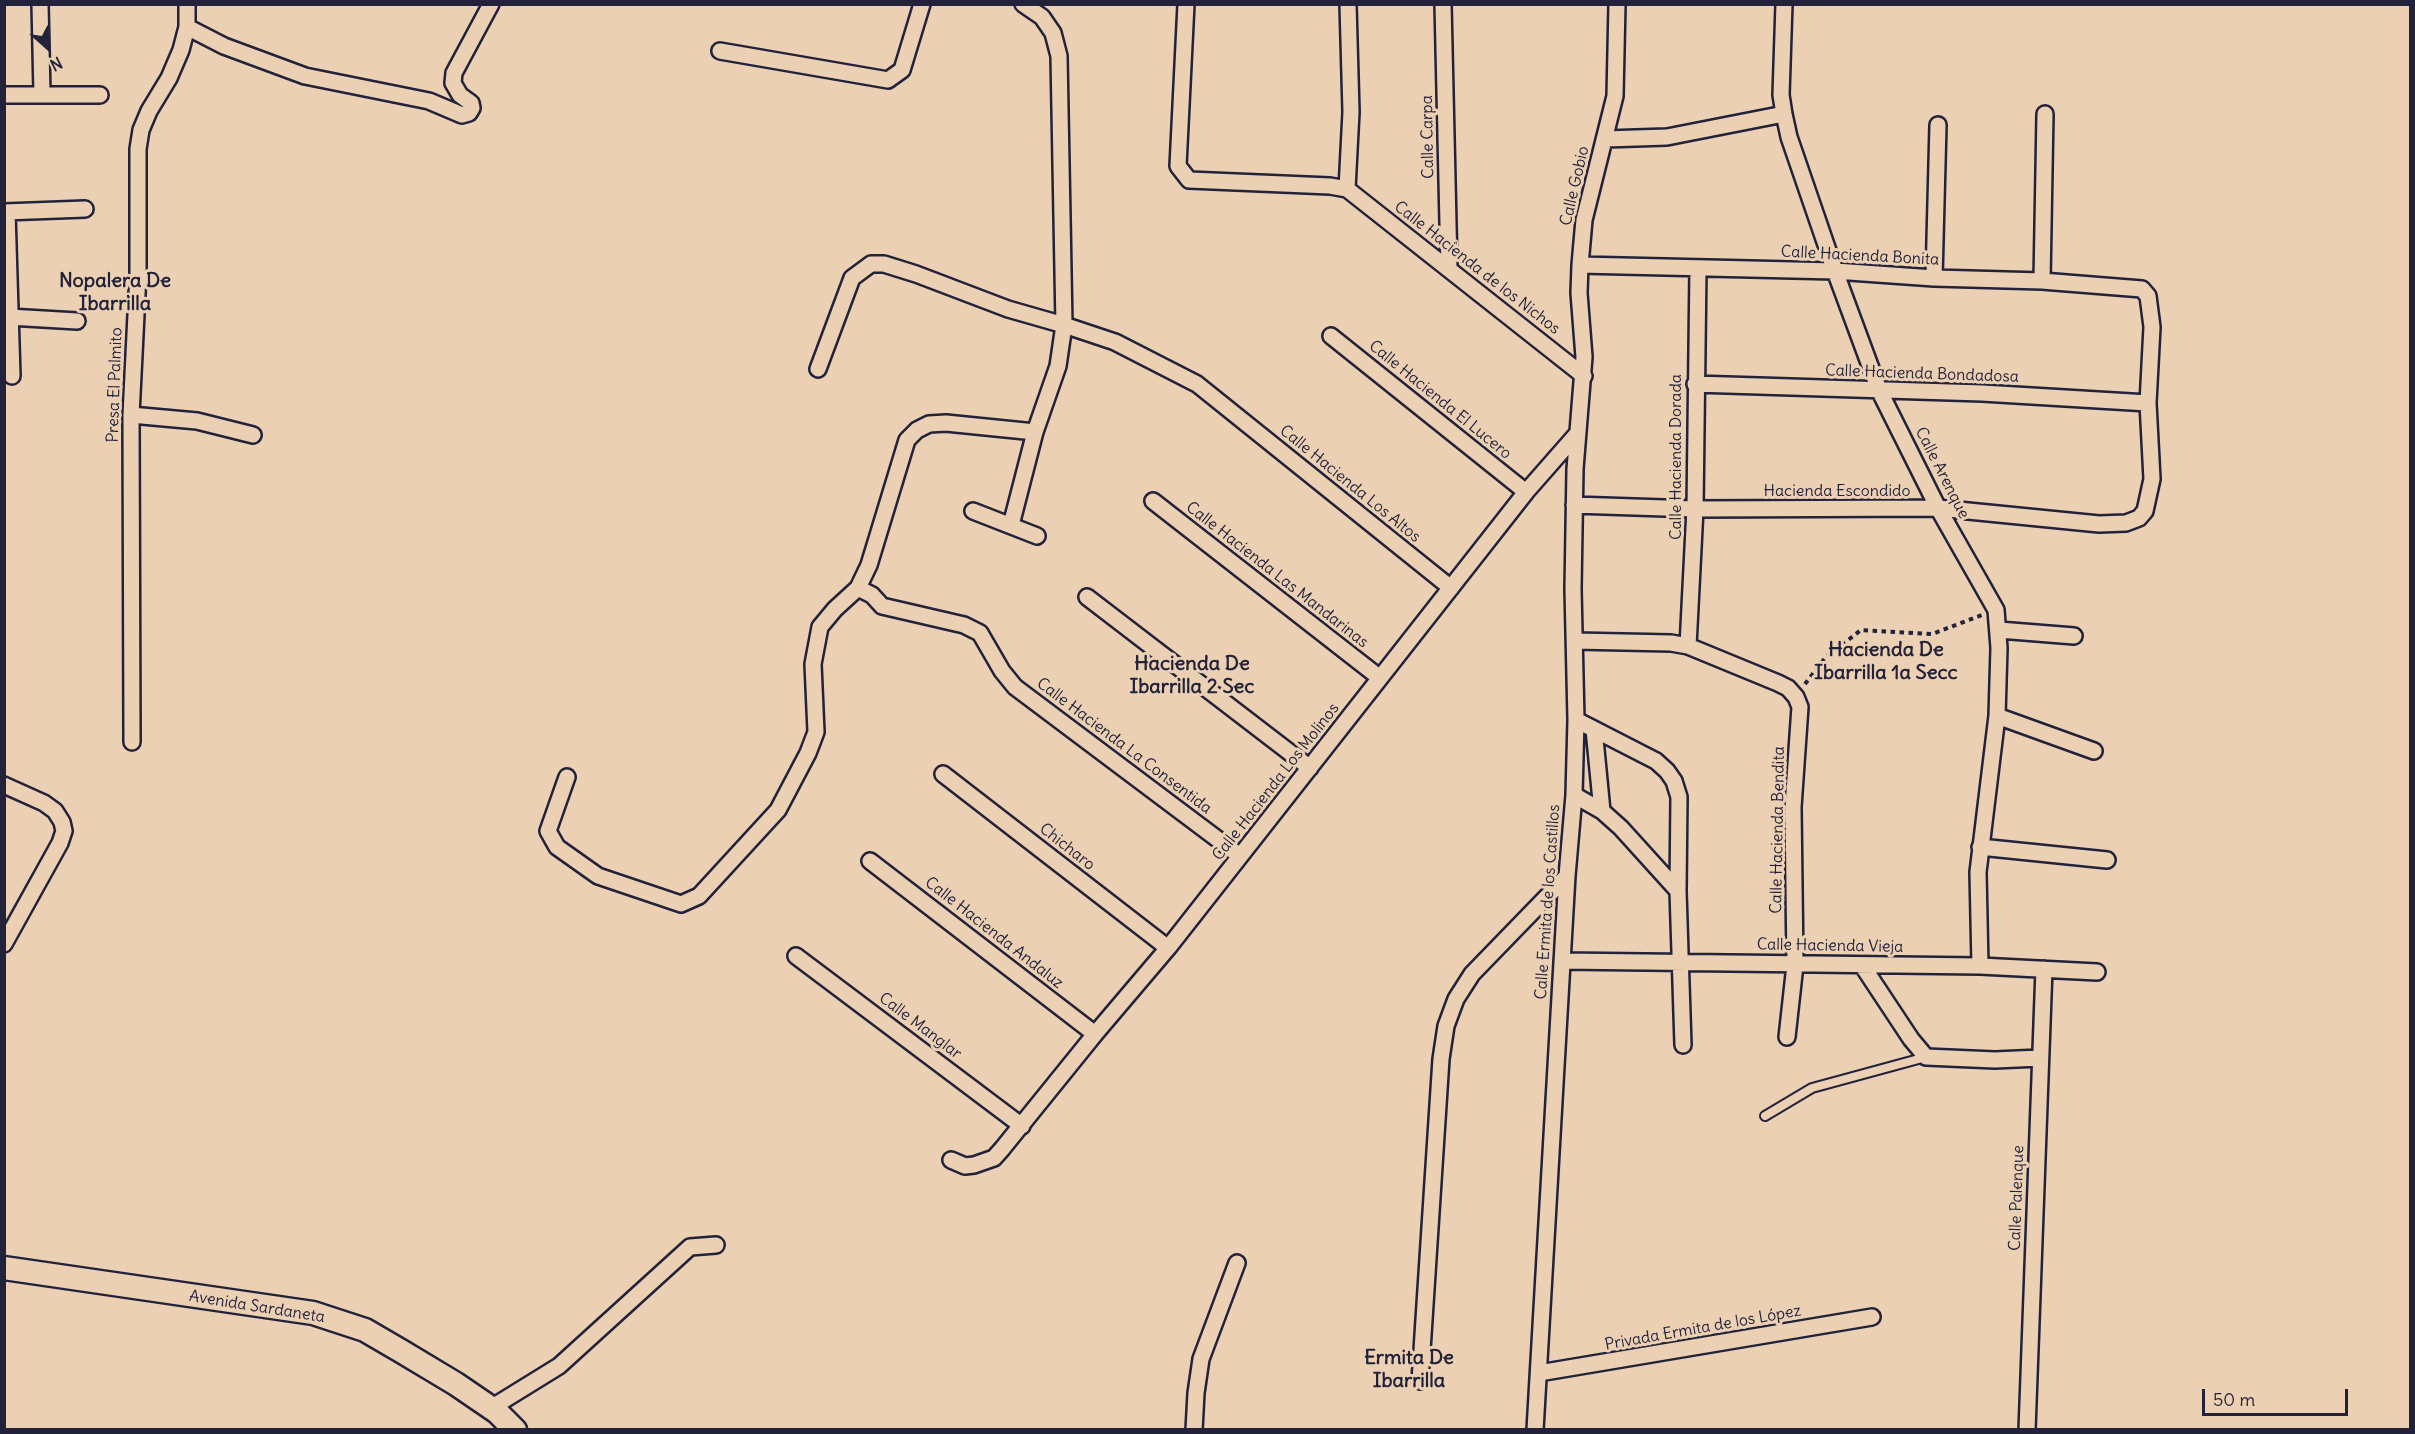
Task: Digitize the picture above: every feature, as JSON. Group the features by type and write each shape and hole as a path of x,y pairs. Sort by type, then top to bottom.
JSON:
{"street":[{"path":"40,4 42,94"},
{"name":"Presa El Palmito","path":"132,742 131,415 138,274 138,149 141,130 149,111 169,78 181,50 187,27 187,4"},
{"path":"187,27 224,46 305,76 429,101 462,115 469,113 472,108 471,103 460,95 453,83 454,73 491,4"},
{"path":"720,51 888,80 902,70 922,4"},
{"path":"1011,525 1035,432 1058,366 1064,325 1059,56 1053,33 1042,17 1023,4"},
{"path":"1186,4 1178,166 1189,180 1330,186 1347,189 1351,112 1348,4"},
{"name":"Calle Carpa","path":"1443,4 1449,268"},
{"name":"Calle Gobio","path":"1584,376 1580,265 1584,220 1615,96 1617,4"},
{"name":"Calle Arenque","path":"1784,4 1782,95 1784,114 1789,137 1835,271 1879,390 1938,508 1995,610 1999,630 1996,716 1980,848 1977,904 1980,966"},
{"path":"4,94 100,95"},
{"path":"1605,139 1667,137 1784,114"},
{"path":"2042,280 2045,114"},
{"path":"1934,278 1938,125"},
{"name":"Calle Hacienda de los Nichos","path":"1347,189 1584,376"},
{"path":"12,376 6,212 85,209"},
{"name":"Calle Hacienda Los Altos","path":"818,369 852,278 871,264 884,264 916,274 1008,309 1115,342 1197,384 1451,588"},
{"name":"Calle Hacienda Bonita","path":"1580,265 1835,271 1934,278 2042,280 2138,288"},
{"name":"Calle Hacienda Dorada","path":"1688,646 1695,509 1698,268"},
{"name":"Hacienda Escondido","path":"1575,505 1695,509 1938,508 2099,524 2126,524 2139,518 2145,511 2152,479 2148,403 2152,327 2148,296 2142,288 2138,288"},
{"path":"9,316 77,321"},
{"name":"Calle Hacienda El Lucero","path":"1331,336 1526,492"},
{"name":"Calle Ermita de los Castillos","path":"1534,1430 1567,876 1574,795 1576,720 1573,589 1576,435 1584,376"},
{"name":"Calle Hacienda Bondadosa","path":"1695,384 2148,403"},
{"path":"131,415 197,421 253,435"},
{"path":"567,777 548,831 557,847 598,876 681,904 699,896 778,810 808,753 816,732 813,664 820,627 835,609 858,588 876,543 907,440 917,430 929,424 946,423 1035,432"},
{"name":"Calle Hacienda Los Molinos","path":"951,1160 965,1166 974,1166 994,1158 1022,1126 1095,1034 1168,948 1526,492 1576,435"},
{"name":"Calle Hacienda Las Mandarinas","path":"1153,501 1380,678"},
{"path":"974,512 1037,536"},
{"name":"Calle Hacienda La Consentida","path":"858,588 872,595 882,606 964,625 980,633 1002,671 1015,687 1240,856"},
{"path":"1087,597 1310,768"},
{"path":"1999,630 2074,636"},
{"path":"1575,641 1688,646 1778,683 1788,688 1796,697"},
{"name":"Calle Hacienda Bendita","path":"1787,1037 1795,965 1793,807 1800,707 1796,697"},
{"path":"1996,716 2094,751"},
{"path":"1576,720 1656,761 1667,771 1679,797 1678,891 1683,1045"},
{"path":"1594,729 1602,811"},
{"name":"Chicharo","path":"944,774 1168,948"},
{"path":"4,785 44,803 55,811 62,822 64,831 60,843 5,942"},
{"path":"1574,795 1602,811 1622,828 1678,891"},
{"path":"1980,848 2107,860"},
{"name":"Calle Hacienda Andaluz","path":"870,861 1095,1034"},
{"path":"1420,1381 1446,1026 1456,999 1472,974 1567,876"},
{"name":"Calle Manglar","path":"796,956 1022,1126"},
{"name":"Calle Hacienda Vieja","path":"1562,961 1980,966 2097,972"},
{"path":"1862,965 1911,1039 1926,1057 1995,1060 2040,1058"},
{"name":"Calle Palenque","path":"2027,1430 2044,969"},
{"path":"491,1408 559,1366 690,1247 716,1245"},
{"path":"1194,1430 1201,1359 1237,1263"},
{"name":"Avenida Sardaneta","path":"4,1268 313,1313 365,1330 447,1378 491,1408 514,1430"},
{"name":"Privada Ermita de los López","path":"1539,1373 1872,1317"}],"lane":[{"path":"1765,1116 1812,1088 1926,1057"}],"path":[{"path":"1796,697 1825,658 1861,630 1932,634 1995,610"}],"district":[{"name":"Nopalera De Ibarrilla","path":"115,292"},
{"name":"Hacienda De Ibarrilla 1a Secc","path":"1886,662"},
{"name":"Hacienda De Ibarrilla 2 Sec","path":"1192,676"},
{"name":"Ermita De Ibarrilla","path":"1409,1370"}]}
